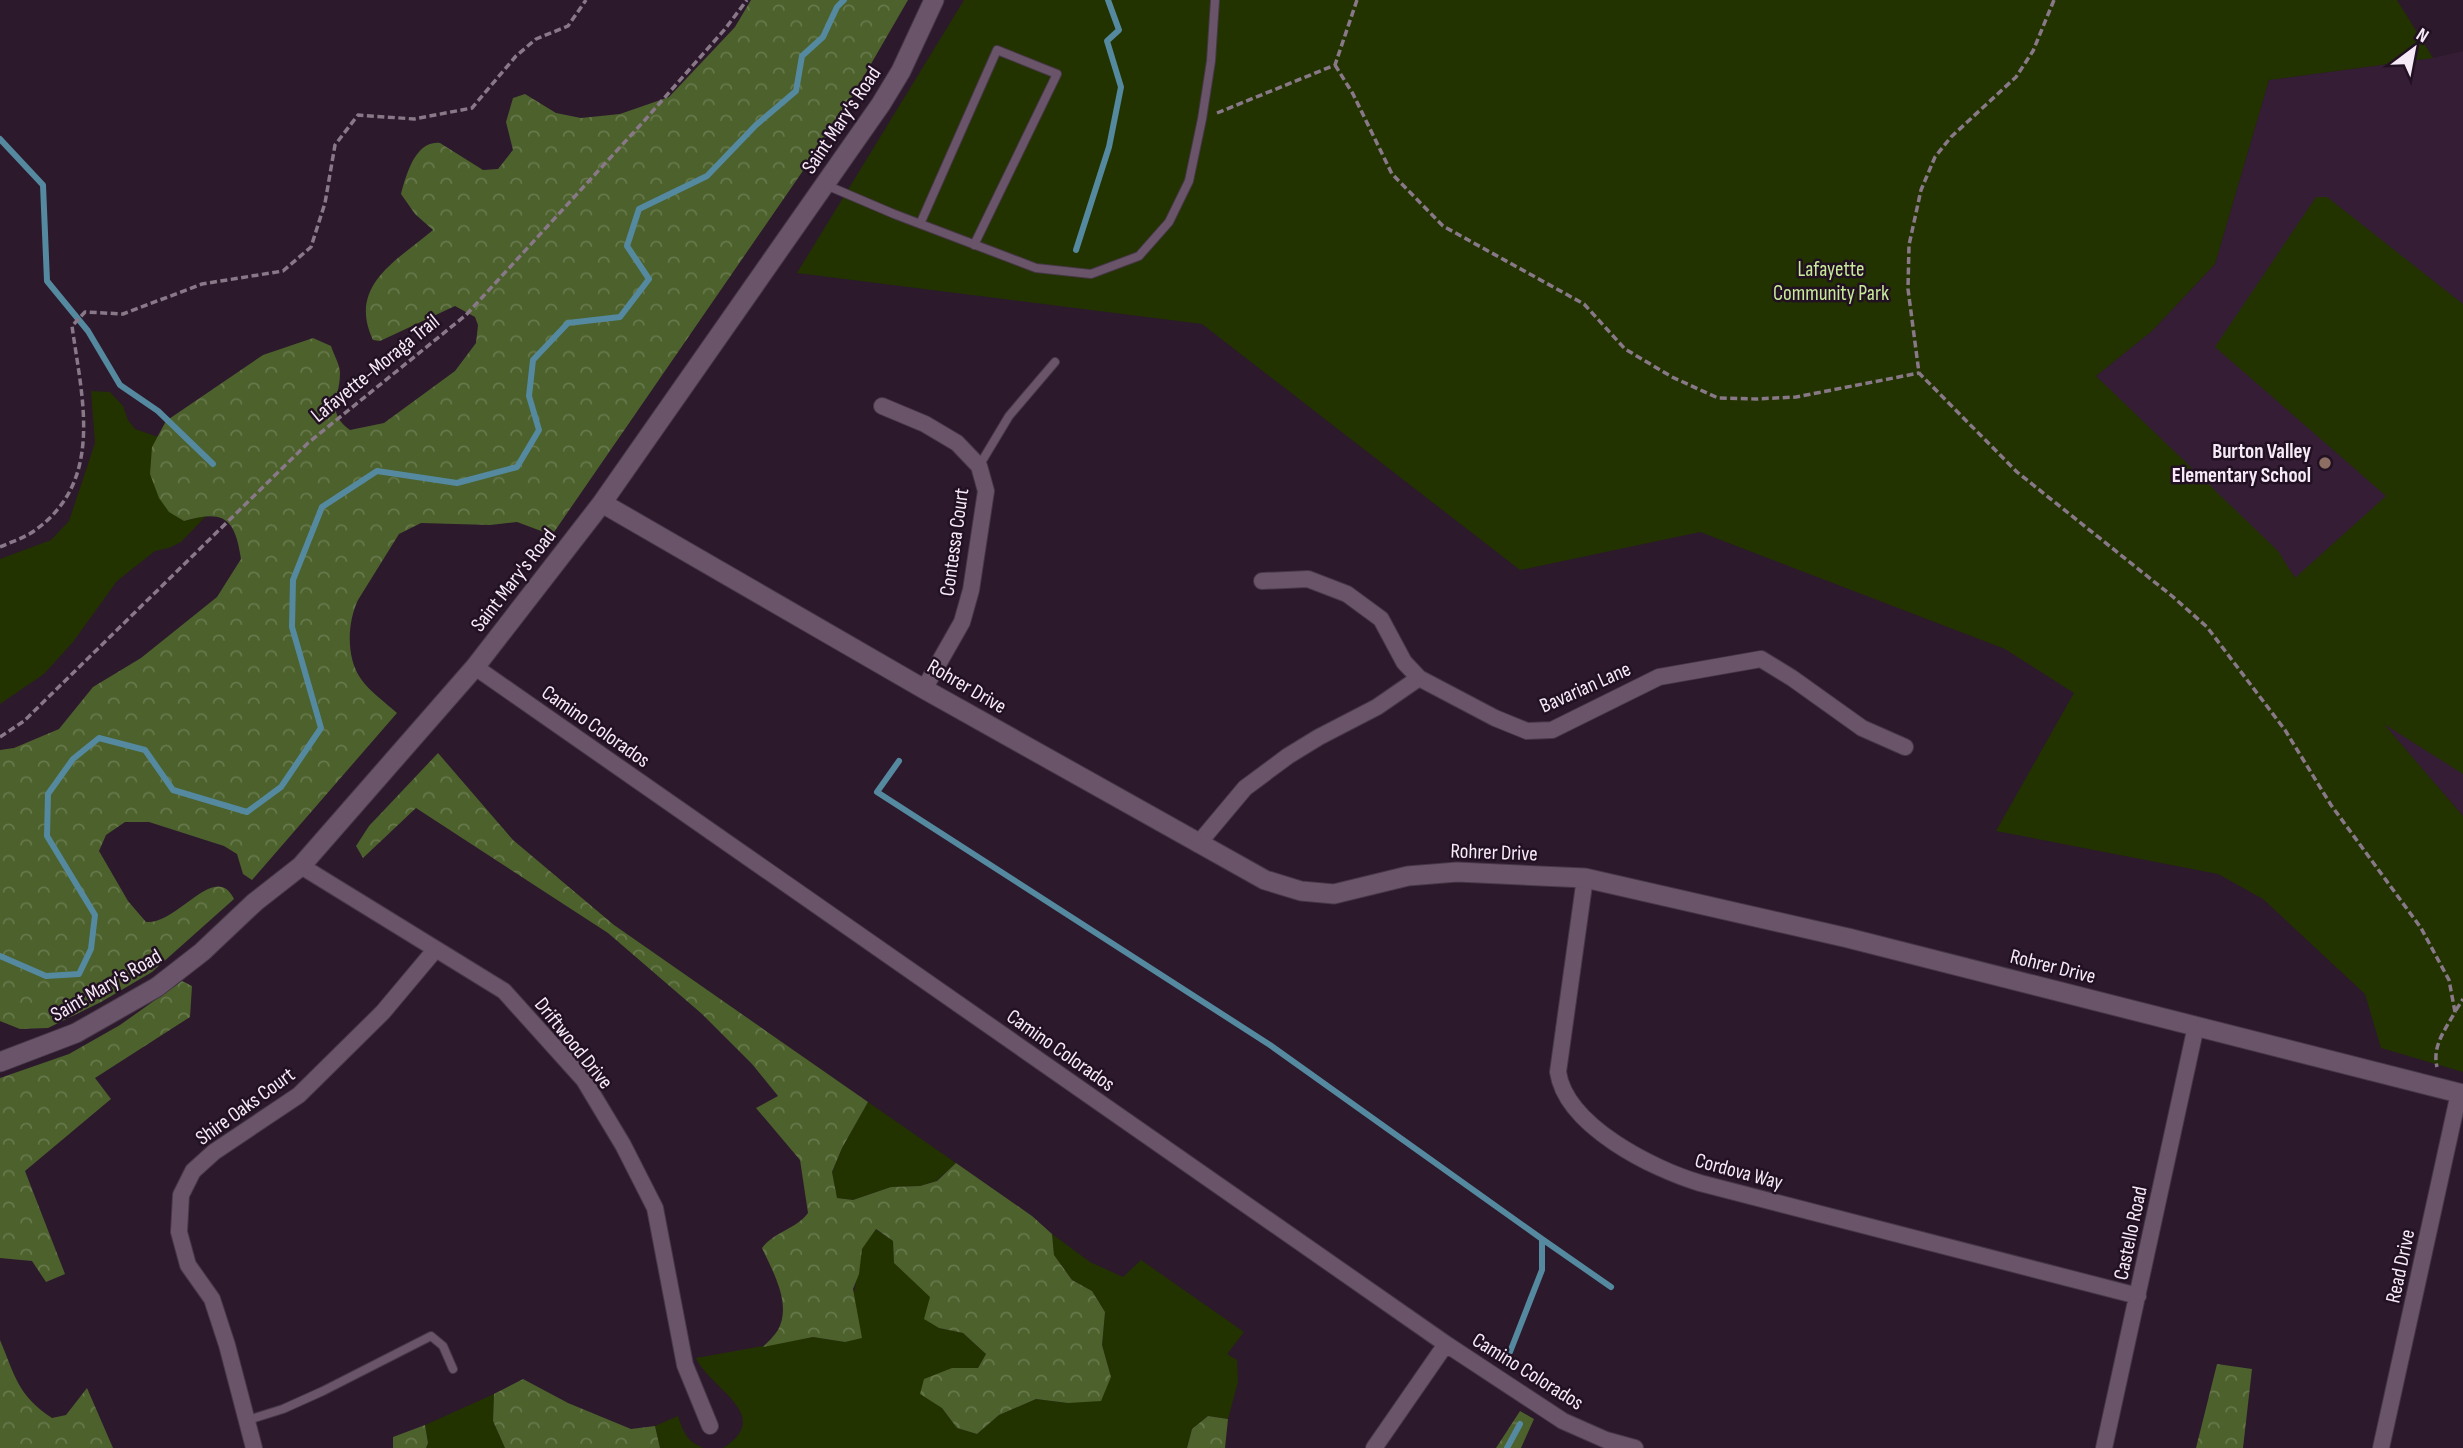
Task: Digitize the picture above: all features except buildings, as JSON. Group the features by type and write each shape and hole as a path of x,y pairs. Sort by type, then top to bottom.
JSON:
{"street":[{"name":"Saint Mary's Road","path":"0,1062 76,1033 157,988 301,866 475,667 602,503 825,185 901,71 934,0"},
{"name":"Contessa Court","path":"882,406 957,443 979,466 986,491 971,590 962,622 924,689"},
{"name":"Rohrer Drive","path":"602,503 924,689 1265,880 1301,891 1334,894 1408,876 1457,872 1586,878 1848,938 2461,1094"},
{"path":"1198,844 1245,788 1287,756 1377,707 1419,678 1404,662 1381,620 1347,594 1308,579 1262,581"},
{"name":"Bavarian Lane","path":"1419,678 1495,718 1527,731 1552,730 1659,677 1761,659 1862,728 1905,747"},
{"name":"Camino Colorados","path":"475,667 1446,1344 1563,1421 1606,1440 1635,1448"},
{"name":"Driftwood Drive","path":"301,866 504,991 583,1080 622,1145 655,1208 685,1365 710,1426"},
{"name":"Cordova Way","path":"1586,878 1558,1072 1560,1084 1568,1100 1587,1121 1616,1143 1674,1175 1700,1183 2138,1296"},
{"name":"Shire Oaks Court","path":"254,1448 228,1345 212,1299 188,1265 179,1232 181,1195 193,1171 214,1152 299,1095 383,1012 435,950"},
{"name":"Castello Road","path":"2104,1448 2196,1026"},
{"name":"Read Drive","path":"2381,1448 2461,1094"},
{"path":"1374,1448 1446,1344"}],"lane":[{"path":"825,185 1037,268 1091,274 1139,256 1169,222 1189,181 1211,61 1215,0"},
{"path":"920,224 997,50 1057,74 974,245"},
{"path":"979,466 1009,416 1055,362"},
{"path":"248,1420 283,1409 323,1391 431,1336 443,1346 453,1368"}],"path":[{"path":"0,547 32,533 66,501 83,456 85,421 72,326 85,312 123,314 202,284 283,271 311,247 325,203 335,145 358,115 414,119 472,108 516,56 537,39 568,26 586,0"},
{"name":"Lafayette-Moraga Trail","path":"0,737 24,721 308,443 466,315 644,121 747,0"},
{"path":"1202,118 1335,65 1357,0"},
{"path":"2054,0 2033,51 2016,77 1951,137 1935,157 1921,190 1909,245 1908,289 1919,373 2017,472 2207,627 2286,730 2331,805 2421,928 2449,981 2455,1012"},
{"path":"1335,65 1353,94 1392,174 1443,226 1584,304 1625,349 1672,377 1718,398 1756,399 1796,397 1919,373"},
{"path":"2437,1068 2434,1058 2437,1044 2463,999"}],"shaded area":[{"name":"Burton Valley Elementary School","path":"2463,51 2463,816 2381,721 2096,376 2152,331 2215,264 2269,80 2433,58"}],"green space":[{"path":"751,0 908,0 842,114 552,535 517,522 490,525 421,523 399,534 358,600 350,630 356,671 373,693 397,713 252,880 243,874 237,854 224,846 149,822 125,822 106,835 99,851 128,901 146,922 171,914 206,890 217,887 226,889 234,899 152,972 101,1002 48,1028 20,1029 0,1021 0,750 14,748 59,729 93,687 141,658 217,597 241,559 235,534 225,520 209,516 184,521 169,512 159,498 150,474 152,447 166,421 263,355 313,338 331,346 338,363 340,373 336,411 342,423 350,430 384,423 455,371 476,343 478,325 475,317 455,306 380,341 373,340 367,321 366,304 371,289 380,276 433,230 415,214 401,194 409,169 418,153 424,147 440,143 483,170 498,169 513,150 506,122 513,98 525,94 556,113 581,118 620,114 669,97 735,27"},
{"name":"Lafayette Community Park","path":"964,0 2397,0 2433,58 2269,80 2215,264 2152,331 2096,376 2278,551 2295,578 2386,496 2215,347 2316,197 2327,197 2463,304 2463,774 2384,724 2463,816 2463,1072 2381,1048 2365,994 2263,899 2218,874 1996,831 2074,693 2005,649 1700,532 1520,570 1202,324 797,273"},
{"path":"91,391 110,392 123,406 135,429 158,437 152,447 184,521 207,515 181,542 155,551 117,581 73,642 44,674 0,704 0,559 51,540 69,521 95,443"},
{"path":"438,753 513,840 614,925 868,1102 832,1172 837,1198 853,1200 891,1187 920,1186 937,1181 956,1163 1032,1216 1052,1234 1054,1255 1072,1280 1092,1291 1105,1312 1102,1345 1111,1377 1101,1401 1068,1403 1036,1399 999,1415 977,1434 957,1428 942,1408 920,1394 924,1379 952,1368 978,1368 986,1354 963,1333 939,1328 924,1319 930,1297 894,1263 893,1241 876,1229 862,1249 859,1274 853,1289 862,1338 845,1342 813,1337 763,1347 778,1330 783,1310 776,1278 762,1248 808,1213 800,1160 756,1108 778,1096 752,1064 702,1014 608,933 416,808 363,858 356,846 369,826"},
{"path":"182,981 192,986 190,1017 95,1078 111,1099 25,1171 65,1274 46,1282 32,1261 0,1258 0,1078 69,1054 120,1025"},
{"path":"868,1102 956,1163 936,1181 920,1186 891,1187 853,1200 837,1198 832,1173 842,1148"},
{"path":"875,1229 893,1241 894,1263 931,1297 939,1328 963,1333 986,1354 978,1368 952,1368 942,1408 957,1428 977,1434 999,1415 1036,1399 1068,1403 1111,1377 1102,1345 1105,1312 1092,1291 1072,1280 1054,1255 1052,1234 1090,1262 1123,1277 1141,1260 1244,1332 1227,1354 1237,1360 1238,1382 1228,1419 1208,1416 1192,1429 1187,1448 723,1448 737,1436 743,1424 741,1413 696,1358 813,1337 845,1342 862,1249"},
{"path":"0,1340 18,1384 31,1401 52,1418 66,1415 87,1388 113,1448 0,1448"},
{"path":"2217,1364 2252,1369 2243,1448 2196,1448"},
{"path":"523,1379 568,1403 631,1429 655,1426 660,1448 505,1448 493,1421 494,1394"},
{"path":"494,1394 493,1421 505,1448 426,1448 428,1443 425,1425"},
{"path":"1520,1411 1534,1419 1521,1448 1496,1448"},
{"path":"678,1416 687,1436 704,1448 660,1448 655,1426"},
{"path":"1208,1416 1228,1419 1225,1448 1187,1448 1192,1429"},
{"path":"425,1425 428,1443 426,1448 393,1448 393,1437"}],"waterway":[{"path":"0,956 46,976 79,974 91,949 95,915 47,836 48,794 73,759 99,738 145,750 173,790 247,812 281,787 321,728 292,627 293,580 322,507 377,471 457,483 517,467 539,430 529,396 533,360 568,323 620,317 649,279 627,246 639,209 707,176 756,125 796,91 802,56 823,37 837,7 844,0"},
{"path":"1076,250 1109,147 1121,87 1107,41 1119,30 1108,0"},
{"path":"0,139 43,185 47,281 88,331 120,385 158,411 213,464"},
{"path":"899,761 877,792 1270,1045 1542,1239 1542,1270 1510,1352"},
{"path":"1542,1239 1611,1287"},
{"path":"1507,1448 1520,1424"}],"place":[{"name":"Burton Valley Elementary School","path":"2325,463"}]}
